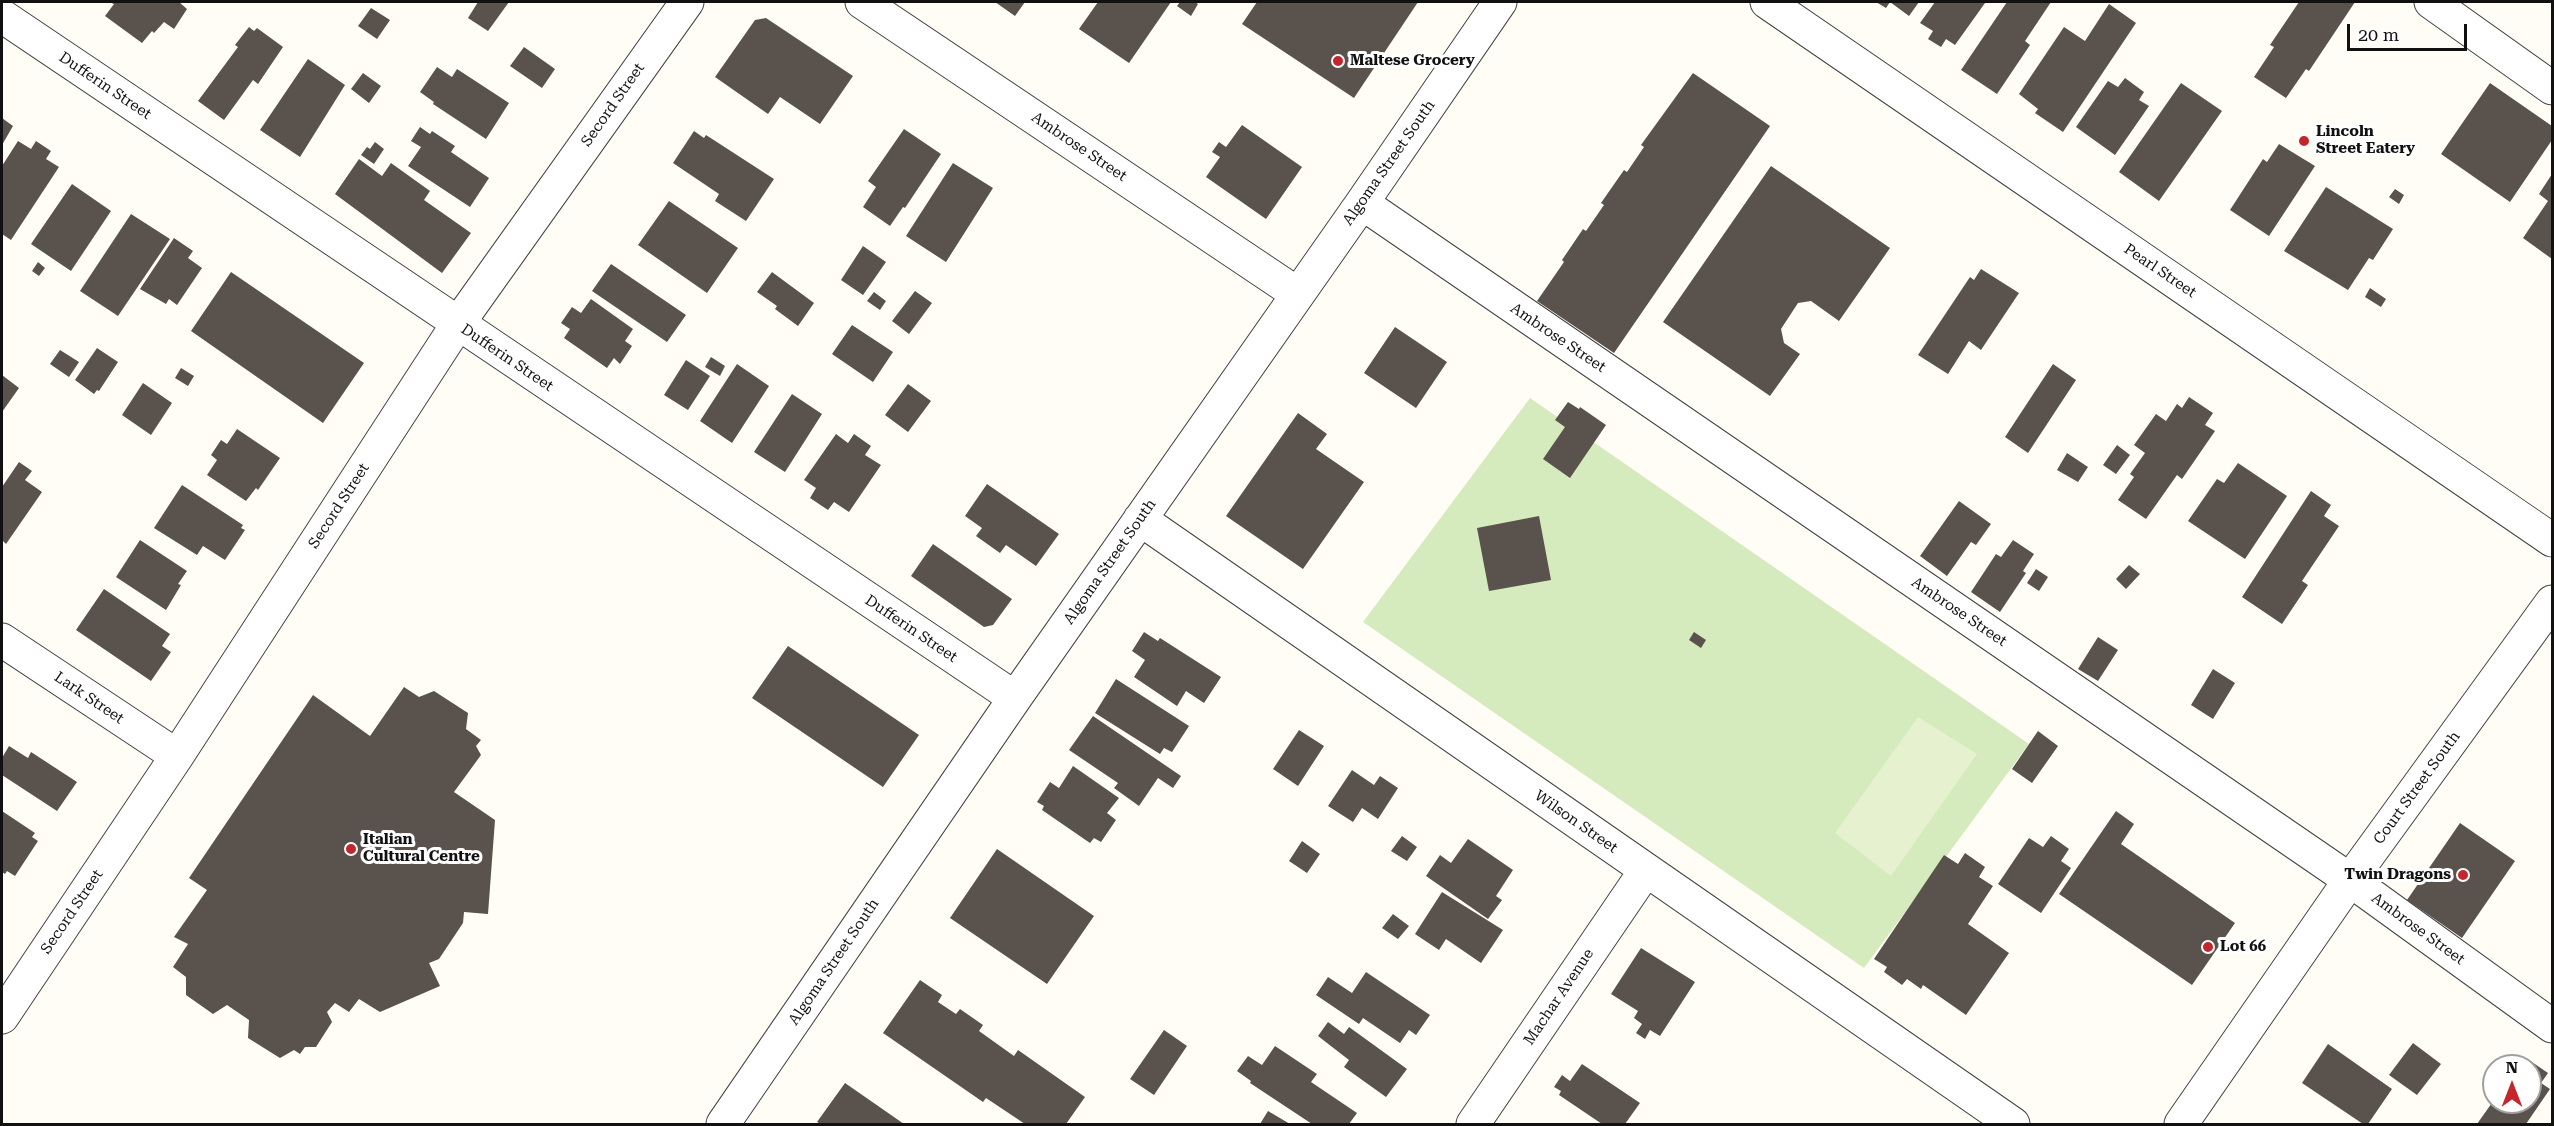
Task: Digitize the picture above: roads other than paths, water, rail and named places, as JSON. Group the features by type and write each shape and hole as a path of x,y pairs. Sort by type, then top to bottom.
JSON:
{"street":[{"name":"Secord Street","path":"2,1017 177,756 457,325 687,2"},
{"name":"Ambrose Street","path":"862,2 1296,293"},
{"name":"Algoma Street South","path":"723,1125 1015,698 1500,2"},
{"name":"Pearl Street","path":"1767,2 2553,540"},
{"path":"2431,2 2553,88"},
{"name":"Dufferin Street","path":"2,16 457,325 1015,698"},
{"name":"Ambrose Street","path":"1362,203 2350,880 2553,1026"},
{"name":"Wilson Street","path":"1140,519 2013,1125"},
{"name":"Court Street South","path":"2181,1125 2350,880 2553,602"},
{"name":"Lark Street","path":"2,640 177,756"},
{"name":"Machar Avenue","path":"1473,1125 1646,870"}],"place":[{"name":"Maltese Grocery","path":"1338,61"},
{"name":"Lincoln Street Eatery","path":"2304,141"},
{"name":"Italian Cultural Centre","path":"351,849"},
{"name":"Twin Dragons","path":"2463,875"},
{"name":"Lot 66","path":"2208,947"}]}
